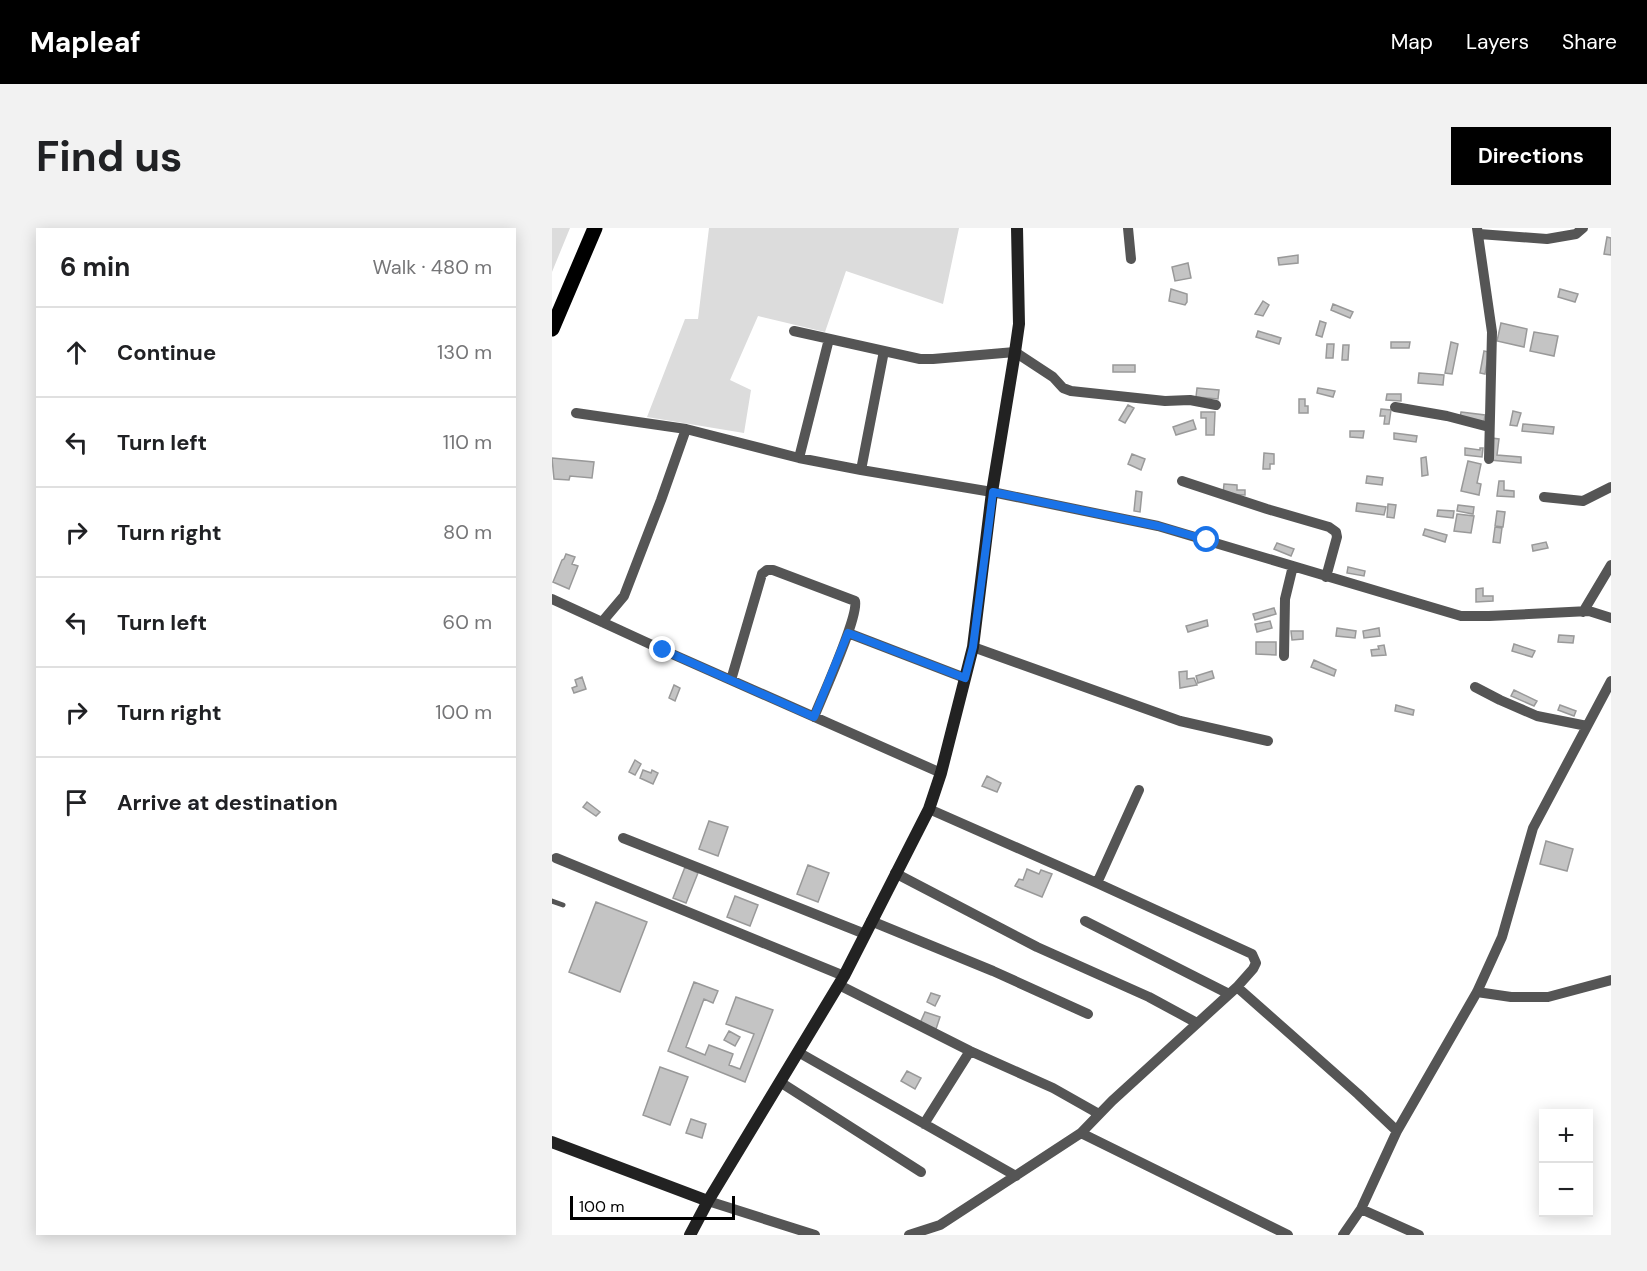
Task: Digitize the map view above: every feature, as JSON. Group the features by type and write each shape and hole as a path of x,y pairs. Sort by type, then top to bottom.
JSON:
{"main road":[{"path":"552,329 595,228"}],"street":[{"path":"690,1235 708,1201 841,980 928,809 941,773 973,647 993,492 1015,352 1018,324 1017,228"},
{"path":"1128,228 1131,259"},
{"path":"1488,459 1493,351 1478,231 1547,239 1576,234 1583,228"},
{"path":"794,331 920,359 1015,352 1053,377 1063,388 1071,391 1165,400 1190,400 1216,405"},
{"path":"799,458 829,339"},
{"path":"861,470 884,351"},
{"path":"1395,406 1489,427"},
{"path":"576,413 686,429 799,458 993,492 1158,526 1461,616 1589,611 1611,618"},
{"path":"602,622 624,596 686,429"},
{"path":"1182,481 1329,527 1337,537 1326,577"},
{"path":"1544,497 1583,501 1611,487"},
{"path":"1583,612 1611,565"},
{"path":"1284,656 1285,599 1293,566"},
{"path":"731,680 762,574 767,570 773,570 855,601 857,607 848,633 814,717"},
{"path":"552,599 941,773"},
{"path":"848,633 965,678"},
{"path":"973,647 1180,721 1268,741"},
{"path":"1343,1235 1361,1209 1397,1131 1477,992 1502,937 1533,828 1611,681"},
{"path":"1475,687 1537,716 1587,726"},
{"path":"1097,883 1139,789"},
{"path":"909,1235 940,1225 1081,1133 1233,990 1256,963 1252,954 928,809"},
{"path":"623,838 865,934"},
{"path":"556,858 841,980 970,1051 1053,1088 1100,1114"},
{"path":"895,873 1037,947 1149,997 1197,1023"},
{"path":"871,921 993,971 1088,1014"},
{"path":"1085,921 1233,990 1358,1094 1397,1131"},
{"path":"1477,992 1511,997 1548,997 1611,980"},
{"path":"924,1124 970,1051"},
{"path":"798,1052 1016,1176"},
{"path":"780,1082 921,1172"},
{"path":"1081,1133 1288,1235"},
{"path":"552,1142 708,1201 815,1235"},
{"path":"1361,1209 1419,1235"}],"lane":[{"path":"552,901 563,904"}],"shaded area":[{"path":"552,228 570,228 552,272"},
{"path":"709,228 959,228 943,304 846,271 825,332 758,316 730,380 751,390 744,433 647,417 685,319 698,319"}],"building":[{"path":"1607,237 1611,238 1611,255 1604,254"},
{"path":"1298,255 1298,263 1279,265 1278,258"},
{"path":"1188,263 1191,278 1175,281 1172,267"},
{"path":"1171,289 1187,294 1185,305 1169,301"},
{"path":"1560,289 1578,294 1575,302 1558,297"},
{"path":"1263,301 1269,305 1263,316 1255,314"},
{"path":"1333,304 1353,312 1350,318 1331,310"},
{"path":"1320,321 1326,323 1322,337 1316,335"},
{"path":"1501,323 1527,329 1524,347 1497,341"},
{"path":"1258,331 1281,338 1279,344 1256,337"},
{"path":"1534,332 1558,336 1554,356 1530,351"},
{"path":"1391,342 1410,342 1409,348 1391,348"},
{"path":"1451,342 1458,344 1452,374 1445,373"},
{"path":"1327,344 1334,344 1333,358 1326,358"},
{"path":"1343,345 1349,345 1348,360 1342,360"},
{"path":"1484,351 1489,352 1485,374 1480,373"},
{"path":"1113,365 1135,365 1135,372 1113,372"},
{"path":"1419,373 1444,375 1443,385 1418,383"},
{"path":"1197,388 1219,390 1218,399 1196,397"},
{"path":"1318,388 1335,391 1333,397 1317,393"},
{"path":"1387,394 1401,394 1401,401 1386,400"},
{"path":"1299,399 1305,399 1308,413 1299,413"},
{"path":"1128,405 1134,408 1125,423 1119,420"},
{"path":"1381,409 1391,410 1389,424 1384,424 1385,416 1380,416"},
{"path":"1513,411 1521,413 1517,426 1510,425"},
{"path":"1201,412 1215,412 1214,435 1206,435 1206,418 1201,418"},
{"path":"1461,412 1485,415 1484,422 1460,418"},
{"path":"1193,420 1196,429 1176,435 1173,427"},
{"path":"1523,424 1554,427 1553,434 1522,431"},
{"path":"1350,431 1364,431 1363,438 1350,437"},
{"path":"1394,433 1417,436 1416,442 1394,439"},
{"path":"1492,438 1499,439 1497,455 1521,457 1521,463 1490,460"},
{"path":"1465,448 1480,450 1483,448 1482,457 1465,455"},
{"path":"1264,453 1274,454 1274,464 1270,464 1270,469 1263,469"},
{"path":"1132,454 1145,459 1141,470 1128,464"},
{"path":"1426,457 1428,475 1422,476 1421,458"},
{"path":"552,458 594,462 592,478 570,476 569,480 554,479"},
{"path":"1468,461 1481,464 1477,483 1481,484 1479,495 1461,491"},
{"path":"1367,476 1383,478 1382,485 1366,483"},
{"path":"1499,481 1504,481 1504,490 1514,491 1514,497 1497,496"},
{"path":"1224,484 1237,485 1237,490 1245,490 1245,495 1223,494"},
{"path":"1136,491 1142,492 1140,512 1134,511"},
{"path":"1357,503 1386,507 1384,515 1356,511"},
{"path":"1388,504 1396,505 1394,518 1387,517"},
{"path":"1458,505 1474,507 1473,514 1457,511"},
{"path":"1438,510 1454,511 1453,518 1437,516"},
{"path":"1497,511 1505,512 1503,527 1495,526"},
{"path":"1457,514 1474,516 1471,533 1454,531"},
{"path":"1495,527 1502,528 1500,543 1493,542"},
{"path":"1425,529 1447,535 1445,542 1423,535"},
{"path":"1546,542 1548,548 1533,551 1532,545"},
{"path":"1277,543 1294,549 1291,556 1274,549"},
{"path":"566,554 575,557 572,564 578,566 569,589 553,582"},
{"path":"1348,567 1365,571 1364,576 1347,573"},
{"path":"1483,588 1483,596 1493,596 1493,601 1476,602 1476,589"},
{"path":"1274,608 1276,614 1255,620 1253,614"},
{"path":"1207,620 1208,626 1188,632 1186,626"},
{"path":"1270,621 1272,628 1257,632 1255,624"},
{"path":"1337,628 1356,631 1355,638 1336,636"},
{"path":"1379,628 1380,636 1364,638 1363,631"},
{"path":"1291,631 1303,631 1303,639 1292,640"},
{"path":"1559,635 1574,636 1573,643 1558,642"},
{"path":"1256,642 1276,642 1276,655 1256,654"},
{"path":"1514,644 1535,651 1532,657 1512,651"},
{"path":"1384,645 1386,655 1372,656 1371,650 1379,649 1378,646"},
{"path":"1314,660 1336,670 1334,676 1311,667"},
{"path":"1187,671 1187,679 1194,678 1197,685 1180,688 1179,672"},
{"path":"1212,671 1214,678 1198,683 1196,676"},
{"path":"582,677 586,689 574,693 572,688 577,686 575,680"},
{"path":"674,685 680,688 675,701 669,698"},
{"path":"1514,690 1537,701 1534,706 1511,696"},
{"path":"1396,705 1414,710 1413,715 1395,711"},
{"path":"1560,705 1576,711 1574,716 1558,710"},
{"path":"635,760 641,764 635,775 629,772"},
{"path":"643,770 658,773 653,784 640,778"},
{"path":"987,776 1001,783 997,792 982,786"},
{"path":"587,802 600,812 596,816 583,807"},
{"path":"709,821 728,827 718,856 699,849"},
{"path":"1546,841 1573,849 1567,871 1540,864"},
{"path":"808,865 829,873 818,902 797,894"},
{"path":"685,867 698,873 686,903 673,898"},
{"path":"1027,869 1039,874 1041,870 1052,874 1042,897 1015,886 1019,879 1023,880"},
{"path":"735,896 758,905 750,926 727,917"},
{"path":"596,902 647,922 620,992 569,972"},
{"path":"694,982 718,991 713,1003 704,999 686,1047 705,1055 709,1045 733,1054 729,1065 740,1069 754,1034 726,1024 736,997 773,1010 745,1082 668,1051"},
{"path":"931,993 940,996 935,1006 927,1002"},
{"path":"925,1012 940,1017 936,1029 920,1023"},
{"path":"729,1031 740,1037 735,1046 724,1040"},
{"path":"660,1067 688,1077 670,1125 643,1115"},
{"path":"907,1071 921,1078 915,1089 901,1081"},
{"path":"691,1119 706,1124 702,1138 686,1133"}],"route":[{"path":"663,650 814,717 848,633 965,678 973,647 993,492 1158,526 1207,540"}]}
